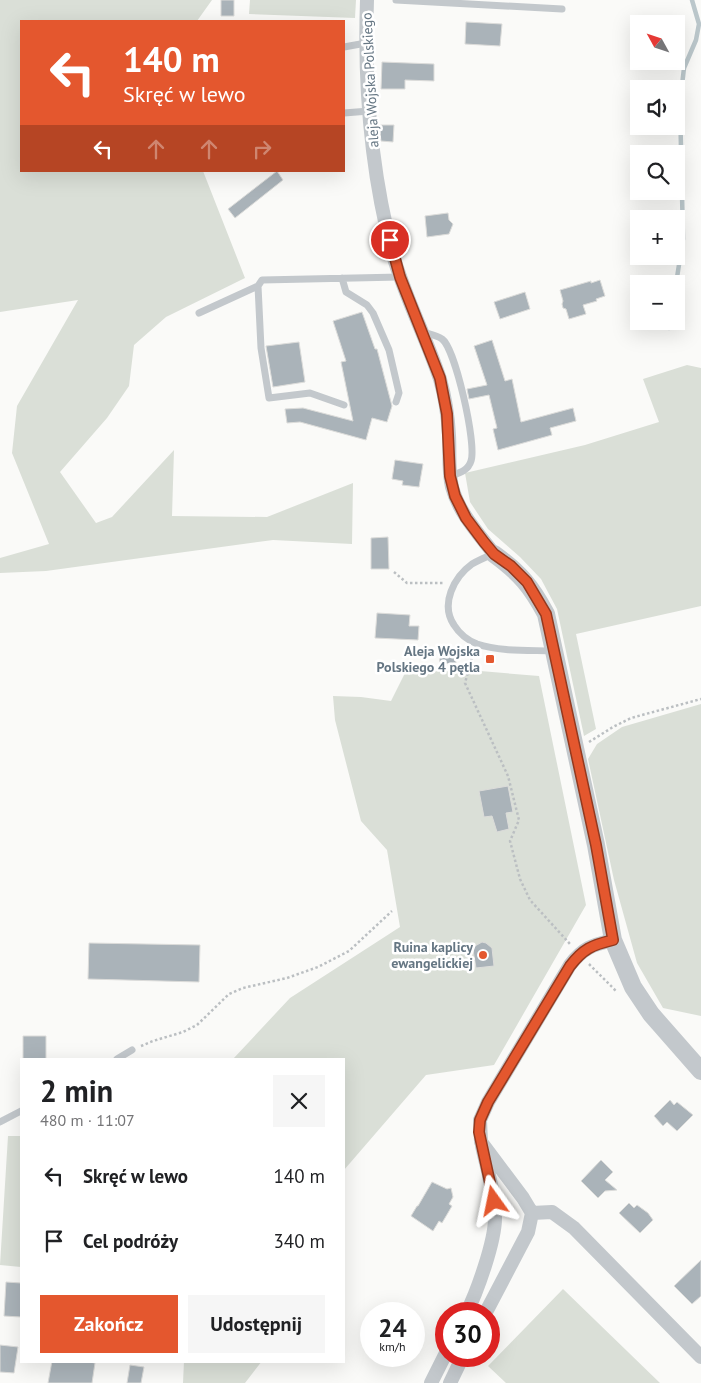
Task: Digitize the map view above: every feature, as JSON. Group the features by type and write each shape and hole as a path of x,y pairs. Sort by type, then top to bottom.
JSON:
{"street":[{"name":"aleja Wojska Polskiego","path":"367,0 366,43 369,111 374,155 392,247 400,277 440,378 449,435 450,476 455,496 466,518 494,554 527,582 546,614 596,845 613,940 633,987 651,1014 701,1071"},
{"path":"471,1302 493,1237 495,1218 494,1201 481,1142 480,1120 488,1102 562,976 579,954 596,944 613,940"},
{"path":"481,1142 523,1198 532,1214 528,1232 491,1302"},
{"path":"532,1214 552,1212 574,1228 701,1357"},
{"path":"431,1383 439,1367"},
{"path":"450,1383 458,1367"}],"lane":[{"path":"396,0 562,9"},
{"path":"345,47 366,43"},
{"path":"345,113 369,111"},
{"path":"199,313 258,286 262,280 400,277"},
{"path":"342,278 346,292 367,305 373,313 389,350 399,393 396,402"},
{"path":"258,286 261,348 269,398 310,394 344,405"},
{"path":"421,331 442,339 449,349 468,415 473,449 471,462 464,471 450,476"},
{"path":"494,554 471,565 454,585 449,598 448,609 451,620 457,630 467,639 476,643 503,648 554,651"},
{"path":"119,1058 132,1050"},
{"path":"0,1122 20,1112"}],"path":[{"path":"394,572 407,583 444,583"},
{"path":"476,643 466,682 508,776 519,820 510,841 520,879 530,900 579,954 620,994"},
{"path":"575,751 612,727 631,718 701,699"},
{"path":"132,1050 153,1040 183,1032 197,1025 229,994 243,988 287,978 318,967 349,951 392,911"}],"shaded area":[{"path":"0,0 212,0 198,20 20,20 20,172 203,172 245,278 166,317 134,345 129,386 107,418 60,472 96,523 112,517 174,450 172,516 267,517 353,483 352,544 273,540 46,571 0,573 0,558 49,544 12,453 17,406 78,300 0,312"},
{"path":"250,0 356,0 355,18 249,14"},
{"path":"687,365 701,368 701,606 576,634 596,729 584,736 557,609 541,579 520,557 488,529 470,502 465,473 585,445 659,422 643,379"},
{"path":"409,665 539,676 586,905 494,1065 426,1075 345,1169 345,1058 234,1058 290,998 400,927 387,850 361,821 335,720 333,696 391,701"},
{"path":"701,704 701,1016 663,1008 637,963 614,880 588,759 597,744 622,727"},
{"path":"8,1136 20,1136 20,1267 0,1265"},
{"path":"563,1289 660,1383 506,1383 489,1367 500,1367 500,1354"},
{"path":"184,1363 260,1363 245,1383 183,1383"}],"building":[{"path":"221,0 234,0 234,16 221,16"},
{"path":"466,22 502,24 500,46 465,44"},
{"path":"382,62 434,64 434,81 405,80 405,89 381,89"},
{"path":"379,125 394,125 393,142 381,141"},
{"path":"276,172 283,180 235,218 228,209"},
{"path":"448,213 449,220 453,224 449,234 427,237 425,216"},
{"path":"600,280 605,296 596,299 597,301 583,305 586,314 569,319 566,309 563,308 560,290"},
{"path":"525,292 530,309 500,319 494,302"},
{"path":"362,312 375,349 377,349 392,406 387,422 372,418 366,440 300,422 287,423 285,409 303,408 353,421 341,362 346,361 333,321"},
{"path":"492,340 505,381 512,379 521,422 573,408 576,421 550,428 552,435 498,450 493,429 497,428 489,395 469,399 467,389 487,385 474,346"},
{"path":"299,342 305,382 273,387 266,346"},
{"path":"395,460 423,464 419,487 402,485 403,481 392,479"},
{"path":"388,537 389,569 371,569 371,538"},
{"path":"377,613 410,615 409,626 419,626 418,640 375,638"},
{"path":"455,652 456,663 440,664 439,653"},
{"path":"508,786 513,812 506,813 509,829 497,832 492,816 484,817 479,791"},
{"name":"Ruina kaplicy ewangelickiej","path":"482,942 492,948 494,966 476,968 473,950 475,946"},
{"path":"89,943 200,945 199,982 88,979"},
{"path":"23,1036 46,1036 46,1058 23,1058"},
{"path":"670,1100 674,1105 677,1102 693,1115 677,1131 667,1122 663,1126 654,1116"},
{"path":"601,1160 613,1172 605,1180 617,1190 605,1191 598,1198 581,1181"},
{"path":"432,1182 447,1189 451,1188 453,1197 449,1204 452,1206 442,1223 439,1221 433,1231 411,1216"},
{"path":"629,1203 634,1208 637,1205 648,1213 653,1220 640,1233 619,1213"},
{"path":"701,1260 701,1296 692,1304 674,1286"},
{"path":"6,1282 20,1283 20,1317 4,1316"},
{"path":"0,1345 18,1347 14,1373 0,1372"},
{"path":"52,1363 95,1363 92,1383 48,1383"},
{"path":"130,1365 144,1367 141,1383 127,1383"}],"waterway":[{"path":"677,275 683,239 680,103 684,68 696,40 699,24 692,0"}],"place":[{"name":"Aleja Wojska Polskiego 4 pętla","path":"490,659"},
{"name":"Ruina kaplicy ewangelickiej","path":"483,955"}],"route":[{"path":"390,240 400,277 440,378 447,414 450,476 455,496 466,518 484,542 494,554 511,566 527,582 546,614 596,845 613,940 587,948 579,954 562,976 488,1102 480,1120 479,1132 494,1201"}]}
